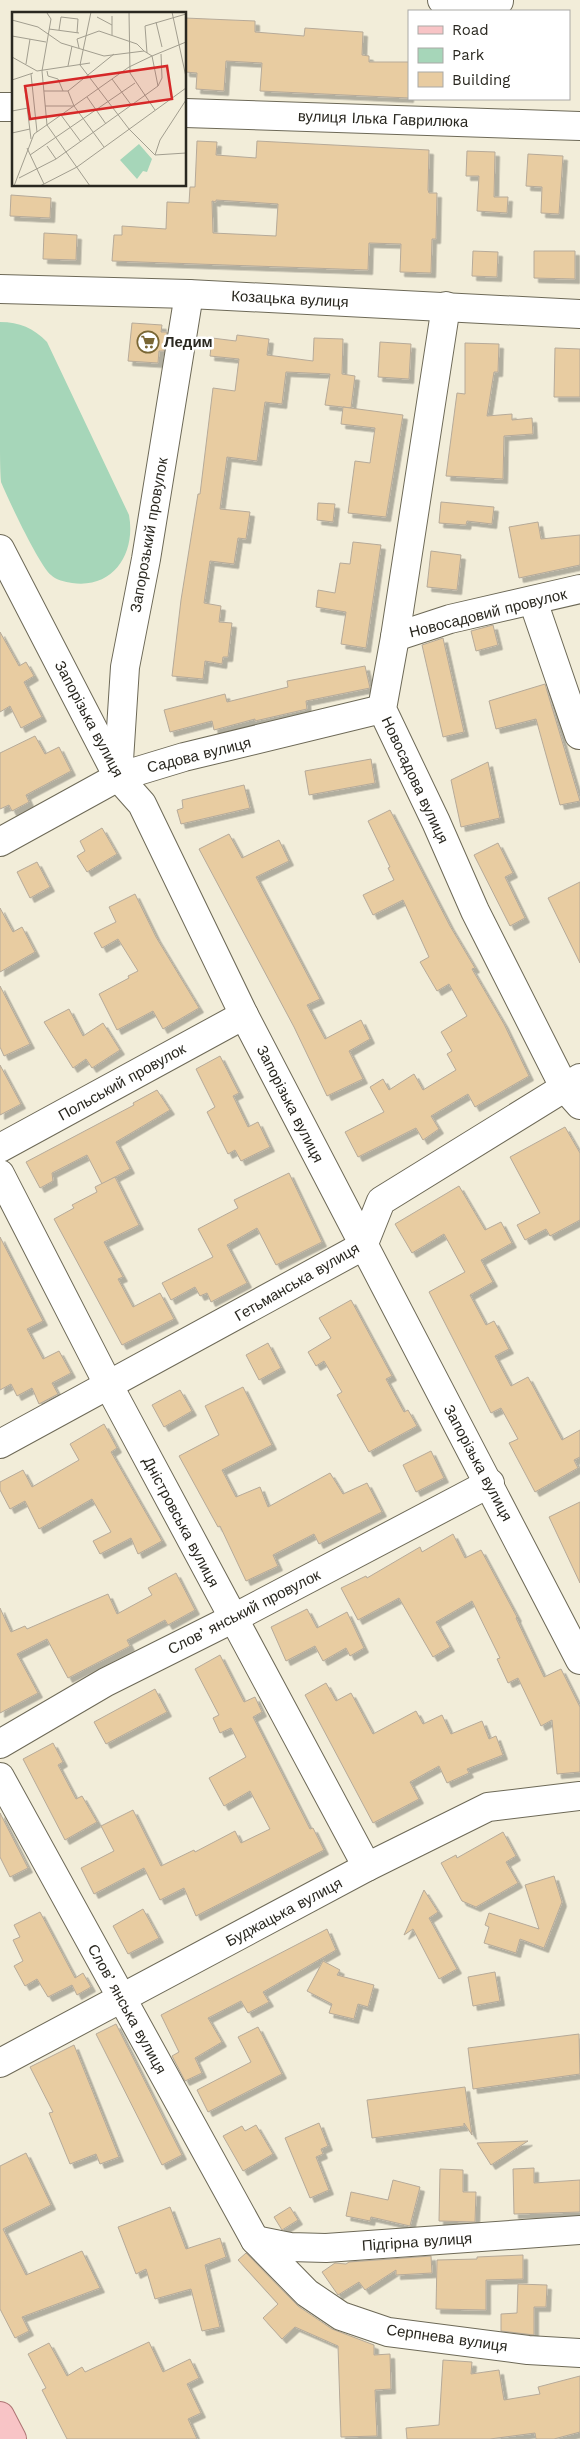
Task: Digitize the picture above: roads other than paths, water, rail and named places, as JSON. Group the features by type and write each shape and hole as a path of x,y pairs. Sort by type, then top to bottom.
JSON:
{"main road":[{"path":"0,2416 12,2439"}],"street":[{"path":"442,0 499,1"},
{"name":"вулиця Ілька Гаврилюка","path":"186,113 580,126"},
{"name":"Козацька вулиця","path":"0,289 190,294 580,314"},
{"name":"Запорозький провулок","path":"118,777 125,667 146,559 190,294"},
{"name":"Новосадова вулиця","path":"446,306 382,709 436,822 475,911 575,1090"},
{"name":"Запорізька вулиця","path":"0,549 118,777 142,804 244,1015 363,1246 490,1483 580,1660"},
{"name":"Новосадовий провулок","path":"395,636 450,619 580,589"},
{"path":"533,601 579,735"},
{"name":"Садова вулиця","path":"0,842 118,777 184,757 382,709"},
{"name":"Польський провулок","path":"0,1148 244,1015"},
{"name":"Гетьманська вулиця","path":"0,1444 363,1246 381,1201 575,1090"},
{"name":"Дністровська вулиця","path":"0,1174 232,1619 367,1867"},
{"name":"Словʼянський провулок","path":"0,1744 106,1682 232,1619 490,1483"},
{"name":"Словʼянська вулиця","path":"0,1777 255,2240"},
{"name":"Буджацька вулиця","path":"0,2063 367,1867 488,1807 580,1796"},
{"name":"Підгірна вулиця","path":"255,2240 290,2247 326,2248 580,2230"},
{"name":"Серпнева вулиця","path":"255,2240 307,2293 341,2316 388,2332 528,2350 580,2353"}],"place":[{"name":"Ледим","path":"148,342"}]}
